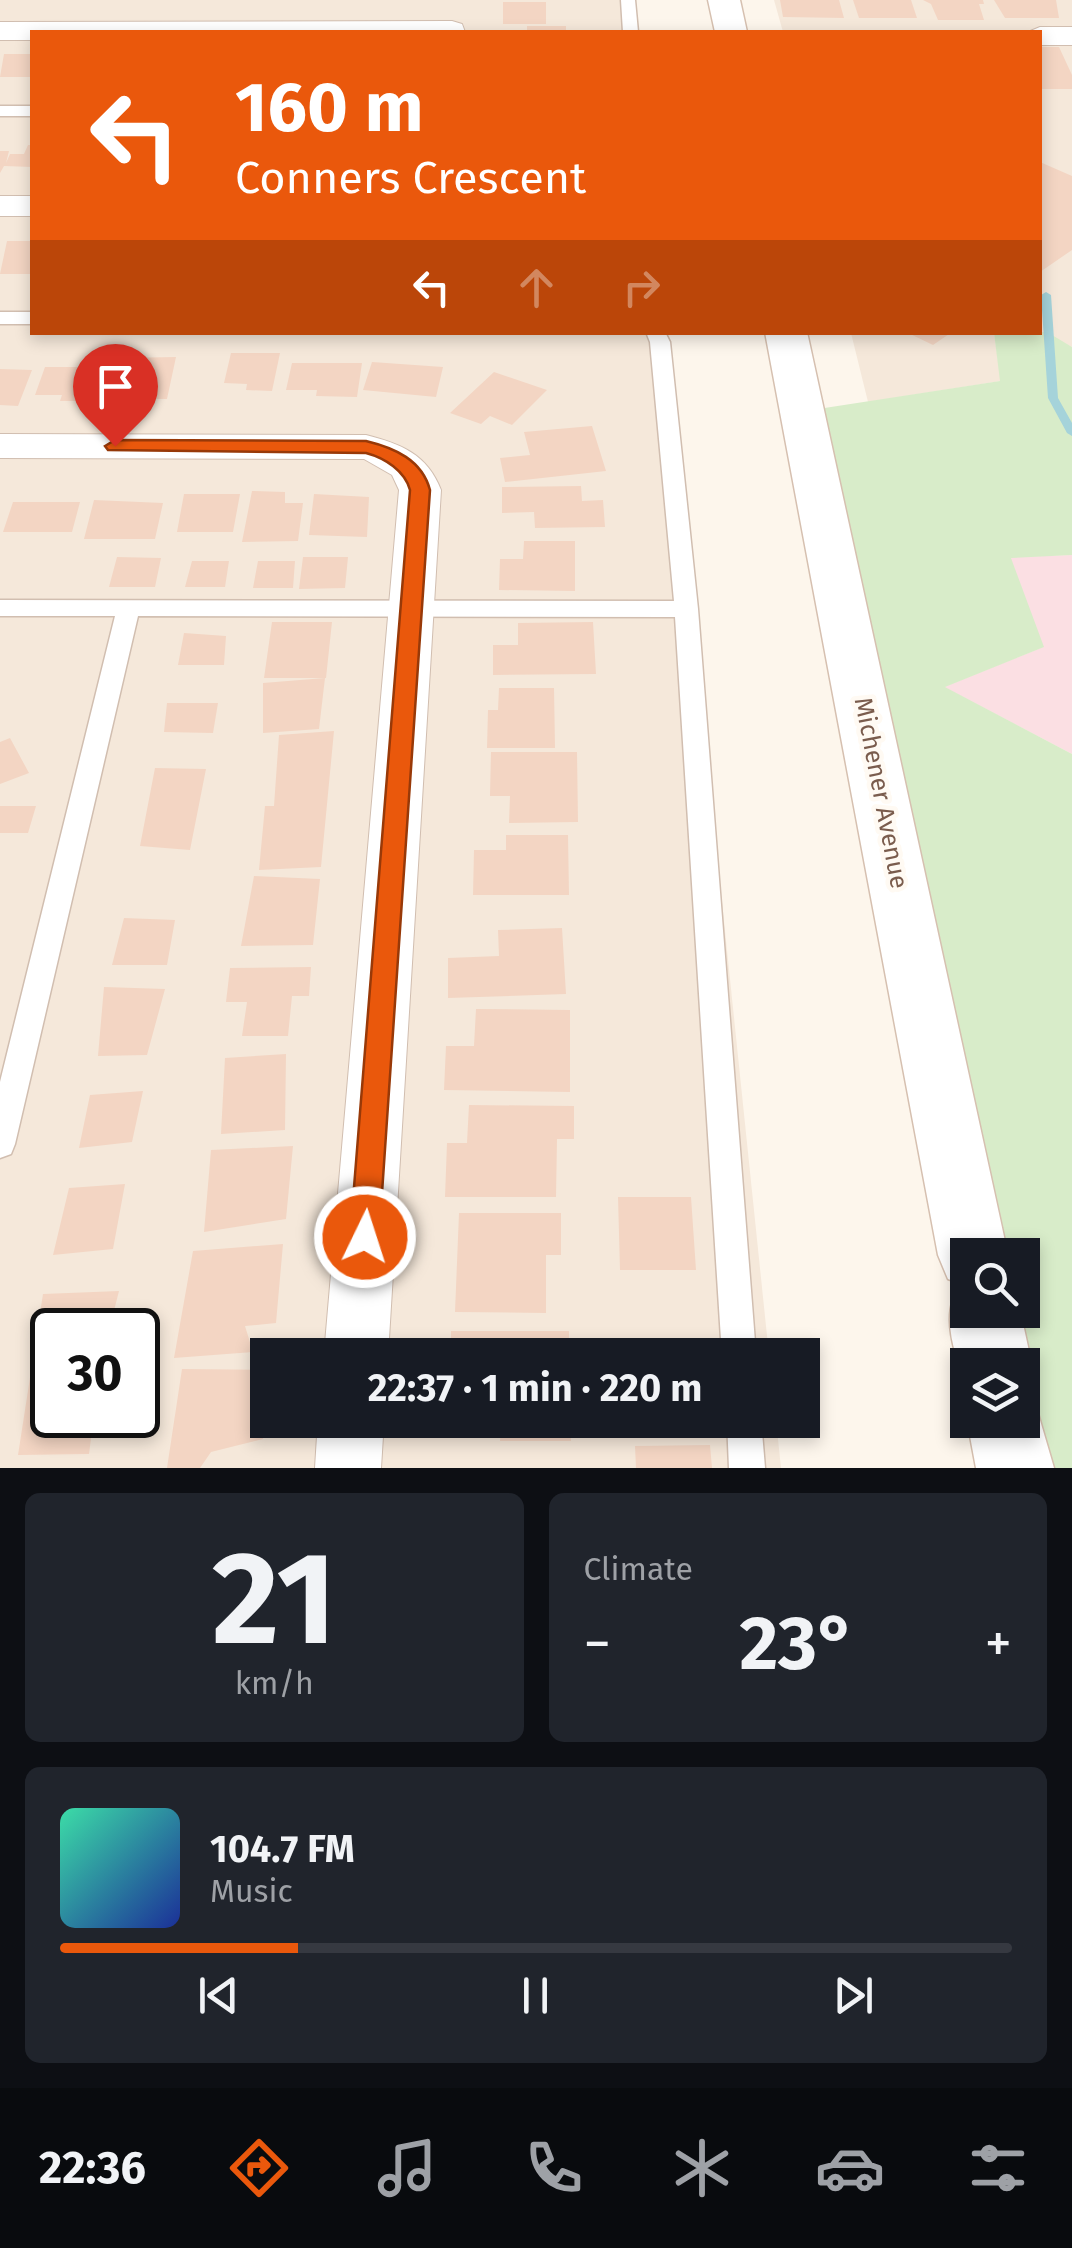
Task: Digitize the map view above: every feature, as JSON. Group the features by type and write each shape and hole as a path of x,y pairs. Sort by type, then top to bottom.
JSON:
{"street":[{"path":"452,30 455,0"},
{"path":"724,0 731,30"},
{"path":"0,30 30,30"},
{"path":"1042,36 1072,36"},
{"path":"0,206 30,206"},
{"name":"Michener Avenue","path":"787,335 970,1238"},
{"path":"0,446 344,446 386,452 416,475 420,490 357,1338"},
{"path":"348,1468 350,1438"},
{"path":"1009,1438 1015,1468"}],"lane":[{"path":"628,0 632,30"},
{"path":"0,111 30,111"},
{"path":"0,318 30,318"},
{"path":"656,335 686,609 738,1338"},
{"path":"0,608 686,609"},
{"path":"0,1144 128,608"},
{"path":"745,1438 747,1468"}],"shaded area":[{"path":"0,0 628,0 631,30 30,30 30,335 663,335 767,1338 250,1338 250,1438 778,1438 781,1468 0,1468"},
{"path":"774,0 1072,0 1072,347 1042,333 1042,30 782,30"},
{"path":"851,335 994,335 1001,381 868,402"},
{"path":"1072,555 1072,754 944,687 1043,647 1010,557"}],"green space":[{"path":"1047,332 1072,347 1072,555 1011,558 1044,647 945,687 1072,754 1072,1468 1012,1468 1018,1438 1040,1438 1040,1348 1009,1348 994,1328 1040,1328 1040,1238 967,1238 805,411 1000,381 994,335"}],"building":[{"path":"780,0 839,0 844,18 783,17"},
{"path":"853,0 911,0 917,18 859,18"},
{"path":"923,0 983,0 984,4 979,4 984,20 938,20 931,4"},
{"path":"994,0 1056,0 1059,18 1005,18"},
{"path":"503,2 546,2 546,24 503,24"},
{"path":"527,26 566,26 566,30 527,30"},
{"path":"1042,47 1059,47 1072,75 1072,89 1042,89"},
{"path":"4,54 30,54 30,77 0,77"},
{"path":"30,145 30,167 4,166 0,173 0,151 9,151 6,163 10,154 24,154"},
{"path":"1042,163 1072,176 1072,250 1042,271"},
{"path":"7,241 30,241 30,274 0,274"},
{"path":"912,335 948,335 933,345"},
{"path":"231,353 280,353 272,391 246,390 247,384 224,383"},
{"path":"176,357 167,399 129,399 132,389 111,389 120,358"},
{"path":"372,362 443,367 436,397 363,390"},
{"path":"292,363 362,363 357,397 316,396 317,390 286,390"},
{"path":"45,367 109,367 99,401 60,401 62,395 35,395"},
{"path":"0,369 32,370 18,406 0,405"},
{"path":"494,372 547,390 512,425 490,416 481,424 450,413"},
{"path":"592,426 606,471 505,482 500,458 530,455 524,432"},
{"path":"581,486 582,501 603,500 605,527 535,528 534,512 502,513 502,487"},
{"path":"252,491 285,492 285,503 303,503 298,541 242,542"},
{"path":"184,494 240,494 233,532 177,532"},
{"path":"314,494 369,497 367,537 309,535"},
{"path":"94,500 163,503 155,539 84,539"},
{"path":"13,502 80,502 72,532 3,532"},
{"path":"524,541 575,541 575,591 499,590 500,559 523,559"},
{"path":"117,557 161,558 155,587 109,587"},
{"path":"303,557 348,557 345,588 299,589"},
{"path":"192,561 229,561 225,587 185,587"},
{"path":"258,561 295,561 293,588 253,588"},
{"path":"272,622 332,622 326,678 264,678"},
{"path":"593,622 596,674 493,675 493,645 518,645 518,623"},
{"path":"184,633 226,636 224,665 178,665"},
{"path":"325,678 319,729 263,733 263,683"},
{"path":"499,688 554,688 555,748 487,748 488,710 498,710"},
{"path":"167,703 218,703 213,733 164,732"},
{"path":"334,731 321,867 259,870 265,806 274,806 279,735"},
{"path":"10,738 29,773 0,784 0,742"},
{"path":"491,752 577,752 578,822 509,823 510,796 490,796"},
{"path":"155,768 206,769 190,850 140,846"},
{"path":"0,806 36,806 28,833 0,833"},
{"path":"506,835 568,835 569,895 473,895 474,850 506,850"},
{"path":"254,876 320,879 313,945 241,946"},
{"path":"124,918 175,920 167,965 112,965"},
{"path":"562,928 566,994 448,998 448,958 499,956 498,930"},
{"path":"311,967 309,996 292,996 288,1036 242,1036 247,1002 226,1002 230,968"},
{"path":"104,987 165,989 147,1055 98,1056"},
{"path":"476,1009 570,1010 570,1092 444,1090 446,1046 474,1046"},
{"path":"286,1054 285,1130 221,1134 225,1058"},
{"path":"143,1091 132,1142 79,1148 90,1095"},
{"path":"469,1105 574,1106 574,1139 557,1139 556,1197 445,1197 447,1143 467,1143"},
{"path":"293,1146 286,1219 204,1232 211,1150"},
{"path":"125,1184 113,1249 53,1255 69,1188"},
{"path":"618,1197 691,1197 696,1270 620,1270"},
{"path":"459,1213 561,1213 561,1255 546,1255 546,1313 455,1312"},
{"path":"283,1244 276,1323 245,1326 250,1352 174,1358 193,1251"},
{"path":"119,1291 115,1308 41,1308 43,1294"},
{"path":"451,1331 569,1331 569,1338 451,1338"},
{"path":"182,1369 250,1370 250,1438 263,1439 211,1452 200,1468 167,1468"},
{"path":"30,1378 30,1438 91,1438 89,1454 18,1455"},
{"path":"571,1438 571,1441 500,1441"},
{"path":"710,1445 712,1468 636,1468 635,1446"}],"waterway":[{"path":"1046,295 1053,398 1072,433"}],"route":[{"path":"115,446 366,447 386,452 416,475 420,490 365,1237"}]}
